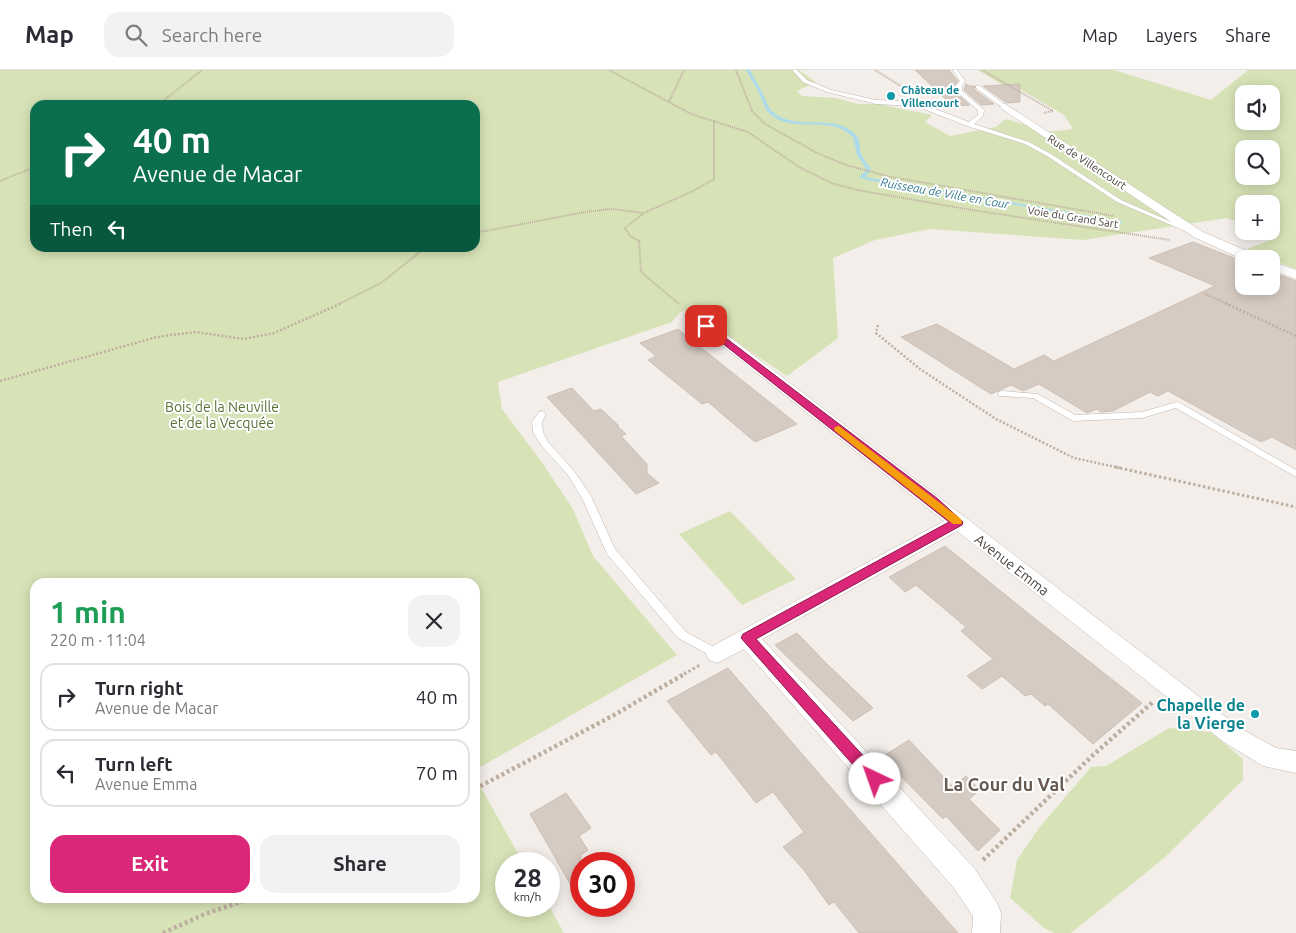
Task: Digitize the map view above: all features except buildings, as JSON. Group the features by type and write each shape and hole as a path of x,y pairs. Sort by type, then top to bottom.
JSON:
{"street":[{"name":"Rue de Villencourt","path":"1005,107 1068,150 1181,222 1200,237 1235,251"},
{"path":"1280,269 1296,275"},
{"name":"Avenue Emma","path":"691,314 1232,735 1272,758 1296,762"},
{"path":"717,654 958,522"},
{"path":"747,638 964,878 987,913 986,933"}],"lane":[{"name":"Rue de Villencourt","path":"794,70 805,81 830,91 876,102 917,104 970,125 1027,143 1120,201 1200,237"},
{"path":"955,70 963,81 959,86 959,91 981,110 981,115 970,125"},
{"name":"Rue de Villencourt","path":"978,87 1005,107"},
{"path":"1002,394 1036,396 1073,418 1142,415 1176,405 1296,474"},
{"path":"542,414 537,422 544,442 571,474 587,498 611,551 682,635 717,654"}],"path":[{"path":"164,100 202,70"},
{"name":"Voie du Grand Sart","path":"609,70 691,114 748,132 810,174 857,190 1087,229 1168,240 1200,237"},
{"path":"669,102 684,70"},
{"path":"736,70 754,113 765,124 832,159 872,173 1123,218"},
{"path":"875,70 916,95 920,102 917,104"},
{"path":"691,314 641,272 639,241 630,236 625,228 644,213 693,191 714,179 714,120"},
{"path":"0,181 30,169"},
{"path":"480,232 504,226 611,209 644,213"},
{"path":"0,381 157,337 196,332 244,339 274,333 351,299 381,283 420,252"},
{"path":"1205,294 1296,336"},
{"path":"878,326 876,333 901,356 980,408 1040,444 1074,458 1296,507"},
{"path":"480,786 614,715 698,667 717,654"},
{"path":"980,863 1092,756 1147,707"},
{"path":"162,933 205,914 237,903"}],"green space":[{"name":"Bois de la Neuville et de la Vecquée","path":"0,70 799,70 816,82 797,91 802,96 836,98 858,104 878,104 932,115 925,122 950,136 996,127 1006,119 1047,132 1073,129 1064,115 1018,88 1001,84 978,70 1114,70 1211,100 1248,70 1296,70 1296,269 1280,262 1280,250 1247,249 1271,240 1280,240 1280,195 1235,195 1235,221 1227,218 1083,240 930,229 875,240 833,258 838,338 787,376 748,350 692,308 680,312 672,322 498,382 502,409 541,461 573,509 593,556 677,655 480,767 480,578 30,578 30,903 480,903 480,786 517,852 495,852 495,917 555,917 564,933 0,933"},
{"path":"730,511 796,579 742,605 679,534"},
{"path":"1169,728 1211,732 1243,759 1243,780 1163,859 1071,933 1054,933 1044,928 1010,898 1017,860 1039,828 1091,767 1106,766"}],"waterway":[{"name":"Ruisseau de Ville en Cour","path":"748,70 765,104 772,113 781,119 792,122 836,126 846,129 855,136 861,158 869,170 862,177 1121,222"}],"slow traffic":[{"path":"839,429 957,522"}],"place":[{"name":"Château de Villencourt","path":"891,96"},
{"name":"Chapelle de la Vierge","path":"1255,714"}],"district":[{"name":"La Cour du Val","path":"1004,784"}],"route":[{"path":"706,326 958,522 747,638 875,779"}]}
